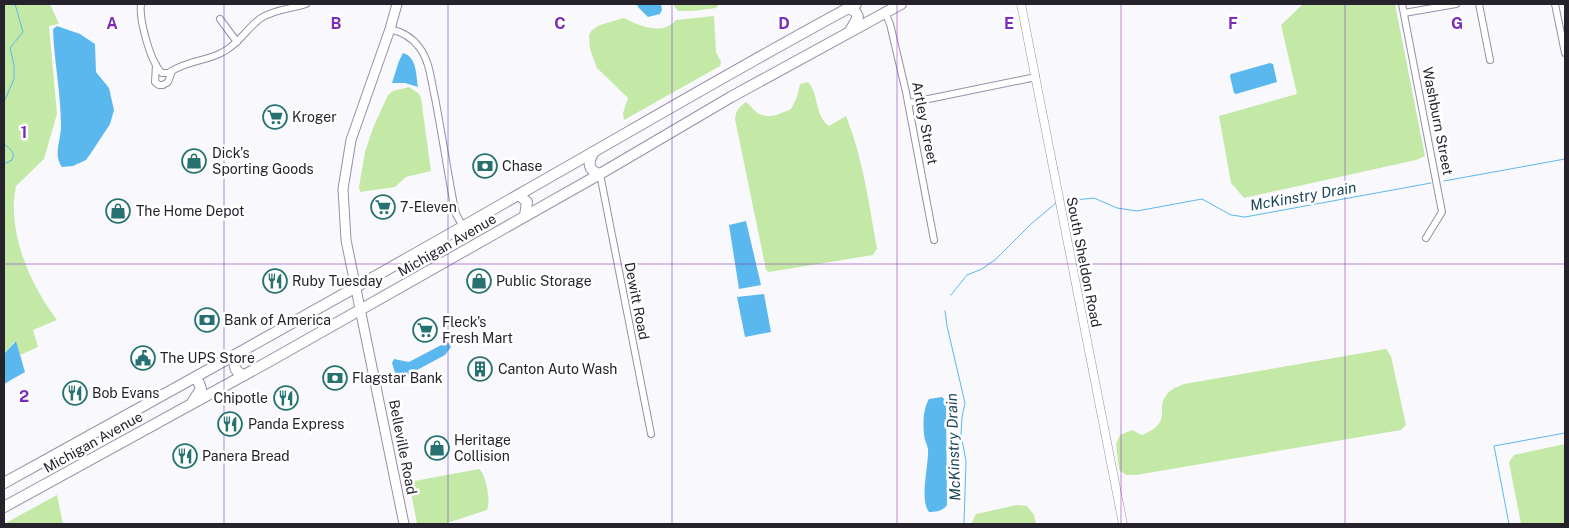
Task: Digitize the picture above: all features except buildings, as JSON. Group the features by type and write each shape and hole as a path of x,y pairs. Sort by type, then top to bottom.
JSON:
{"main road":[{"name":"Belleville Road","path":"397,4 390,29 354,129 343,189 346,240 404,524"},
{"name":"Michigan Avenue","path":"4,507 361,310 731,97 900,4"},
{"name":"Michigan Avenue","path":"4,483 195,378 720,79 852,6"},
{"path":"850,32 858,17 852,6"},
{"path":"594,152 590,157 589,163 591,170 600,174"},
{"path":"519,195 526,199 528,203 525,216"},
{"path":"239,352 234,366 237,372 244,375"},
{"path":"191,404 201,392 200,383 195,378"}],"street":[{"path":"141,4 141,23 156,65 162,73 168,73 218,55 237,42 261,18 289,6 306,4"},
{"name":"South Sheldon Road","path":"1021,4 1123,524"},
{"name":"Washburn Street","path":"1402,4 1442,212 1426,238"},
{"path":"1404,12 1456,4"},
{"path":"1479,4 1490,60"},
{"path":"1556,4 1565,53"},
{"name":"Artley Street","path":"885,12 890,24 908,103 934,240"},
{"path":"220,19 237,42"},
{"path":"390,29 412,39 420,47 425,58 440,124 456,214 463,226"},
{"path":"156,65 155,79 159,85 166,84 172,71"},
{"path":"908,103 1036,77"},
{"name":"Dewitt Road","path":"600,174 651,434"}],"green space":[{"path":"4,4 50,4 59,24 49,26 57,114 44,159 16,186 14,203 17,238 27,268 33,282 57,320 33,330 38,347 20,355 15,341 4,354"},
{"path":"674,4 719,4 716,8 678,11"},
{"path":"1303,4 1395,4 1425,156 1416,160 1244,198 1231,183 1219,116 1297,94 1281,25"},
{"path":"714,16 716,52 721,62 720,66 624,120 623,113 628,98 597,68 590,49 589,35 592,30 600,25 624,18 637,24 658,29 671,25 676,20"},
{"path":"808,82 812,87 824,122 829,126 846,116 861,165 877,249 873,255 769,272 766,270 735,116 741,105 746,102 755,111 764,116 773,116 791,109 797,97 800,84"},
{"path":"409,87 418,93 421,98 431,171 406,177 395,187 360,192 359,187 365,152 373,128 388,95 393,91"},
{"path":"1386,349 1391,356 1406,425 1401,430 1136,475 1126,475 1119,470 1116,444 1120,435 1132,430 1142,435 1158,424 1161,419 1165,397 1175,388 1184,384"},
{"path":"1565,444 1565,524 1521,524 1509,462 1514,455"},
{"path":"479,469 484,476 487,488 487,510 444,524 417,524 409,482"},
{"path":"57,495 63,524 4,524"},
{"path":"1017,505 1027,506 1034,515 1036,524 971,524 976,514"}],"water":[{"path":"637,4 661,4 662,10 660,14 648,17"},
{"path":"57,26 80,34 95,44 96,72 109,88 114,110 110,124 86,160 73,166 62,167 58,158 61,114 53,29"},
{"path":"403,53 408,55 413,62 418,87 405,83 392,83"},
{"path":"1270,63 1273,64 1277,82 1234,93 1231,74"},
{"path":"746,221 761,285 739,289 729,225"},
{"path":"764,294 771,332 745,337 737,297"},
{"path":"16,341 25,372 4,384 4,354"},
{"path":"445,343 449,343 451,347 445,355 402,378 396,376 392,363 394,359 409,362"},
{"path":"942,397 946,406 947,505 939,511 929,512 925,499 928,449 924,436 924,416 929,399"}],"waterway":[{"path":"4,102 14,79 14,65 10,48 23,32 15,4"},
{"path":"4,131 4,144 12,151 13,155 12,160 4,164"},
{"name":"McKinstry Drain","path":"1444,181 1565,159"},
{"name":"McKinstry Drain","path":"1065,201 1094,198 1117,208 1137,211 1202,199 1231,215 1245,217 1431,183"},
{"name":"McKinstry Drain","path":"951,295 967,275 982,269 996,259 1031,224 1056,203"},
{"name":"McKinstry Drain","path":"945,311 965,403 961,434 966,461 964,524"},
{"path":"1509,524 1494,446 1565,433"}],"place":[{"name":"Kroger","path":"275,117"},
{"name":"Dick's Sporting Goods","path":"194,161"},
{"name":"Chase","path":"485,166"},
{"name":"7-Eleven","path":"383,207"},
{"name":"The Home Depot","path":"118,211"},
{"name":"Ruby Tuesday","path":"275,281"},
{"name":"Public Storage","path":"479,281"},
{"name":"Bank of America","path":"207,320"},
{"name":"Fleck's Fresh Mart","path":"425,330"},
{"name":"The UPS Store","path":"143,358"},
{"name":"Canton Auto Wash","path":"480,369"},
{"name":"Flagstar Bank","path":"335,378"},
{"name":"Bob Evans","path":"75,393"},
{"name":"Chipotle","path":"286,398"},
{"name":"Panda Express","path":"230,424"},
{"name":"Heritage Collision","path":"437,448"},
{"name":"Panera Bread","path":"185,456"}]}
